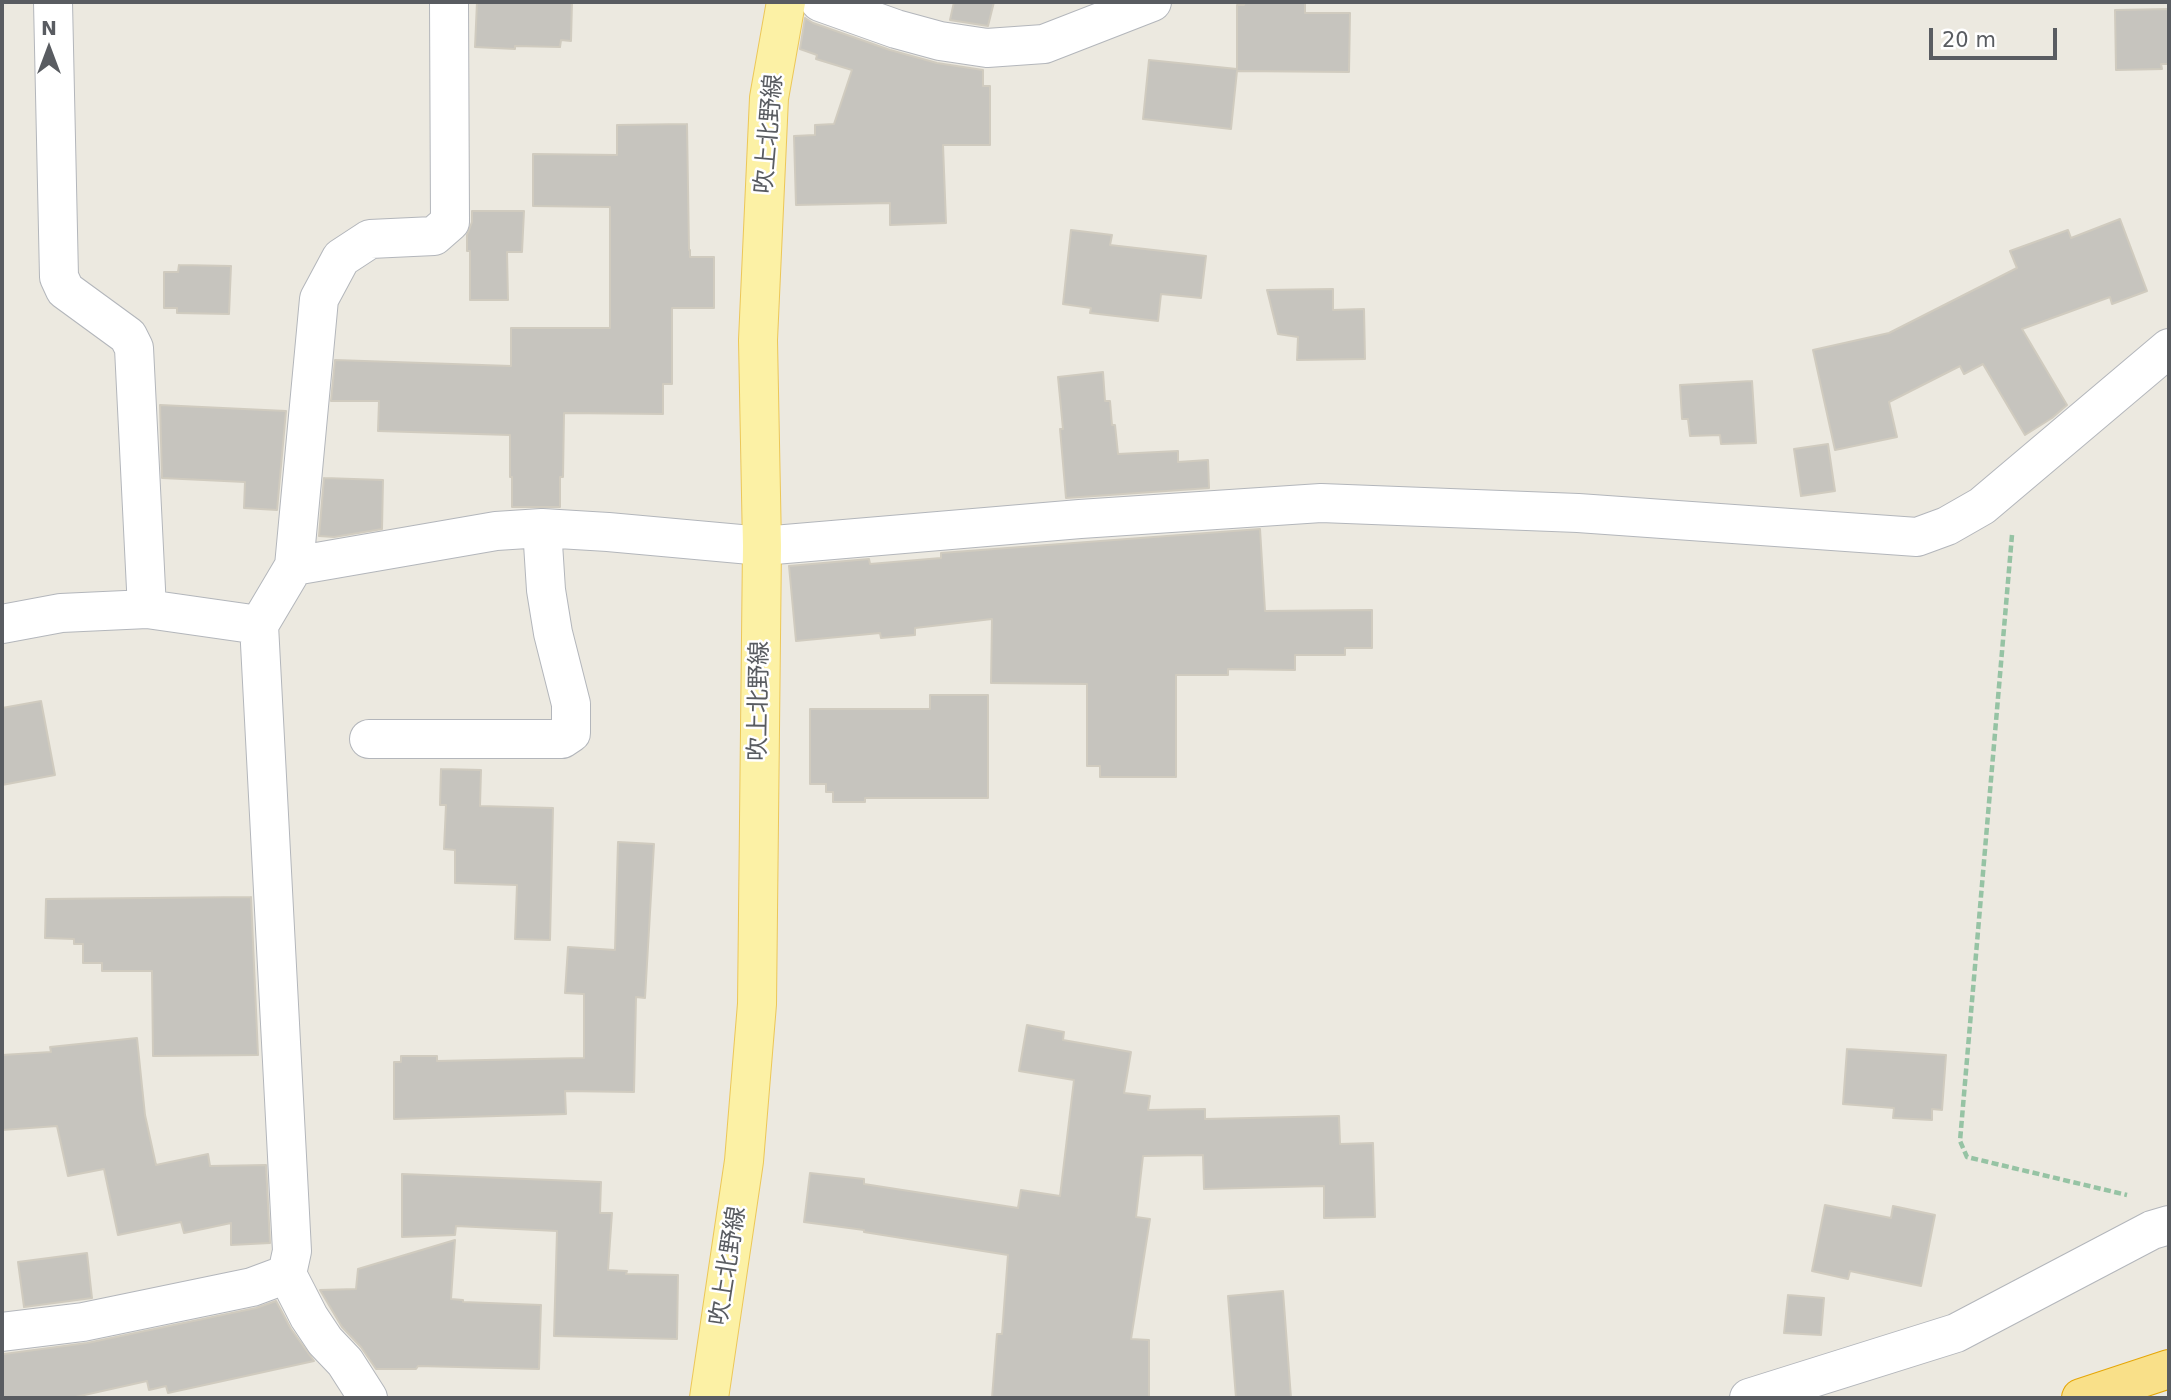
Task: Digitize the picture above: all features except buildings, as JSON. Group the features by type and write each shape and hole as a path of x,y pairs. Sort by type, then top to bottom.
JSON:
{"highway":[{"path":"2081,1398 2169,1369"}],"main road":[{"name":"吹上北野線","path":"709,1398 744,1161 757,1004 762,546 758,326 769,98 786,2"}],"street":[{"path":"53,2 59,277 65,290 128,336 134,348 147,609"},
{"path":"368,1398 345,1362 325,1341 309,1317 287,1274 292,1251 259,625 294,566 319,299 341,258 370,239 434,236 450,222 449,2"},
{"path":"820,2 896,29 987,48 1044,44 1152,2"},
{"path":"294,566 496,531 542,528 762,546 1080,519 1321,503 1578,513 1917,537 1947,526 1983,506 2169,348"},
{"path":"369,739 562,739 571,733 571,704 553,633 546,590 542,528"},
{"path":"2,624 61,613 147,609 259,625"},
{"path":"1755,1397 1956,1333 2161,1228"},
{"path":"2,1332 83,1322 252,1287 287,1274"}],"path":[{"path":"2009,483 2015,506 1961,1141 1967,1157 2128,1195 2146,1208 2161,1228"}]}
